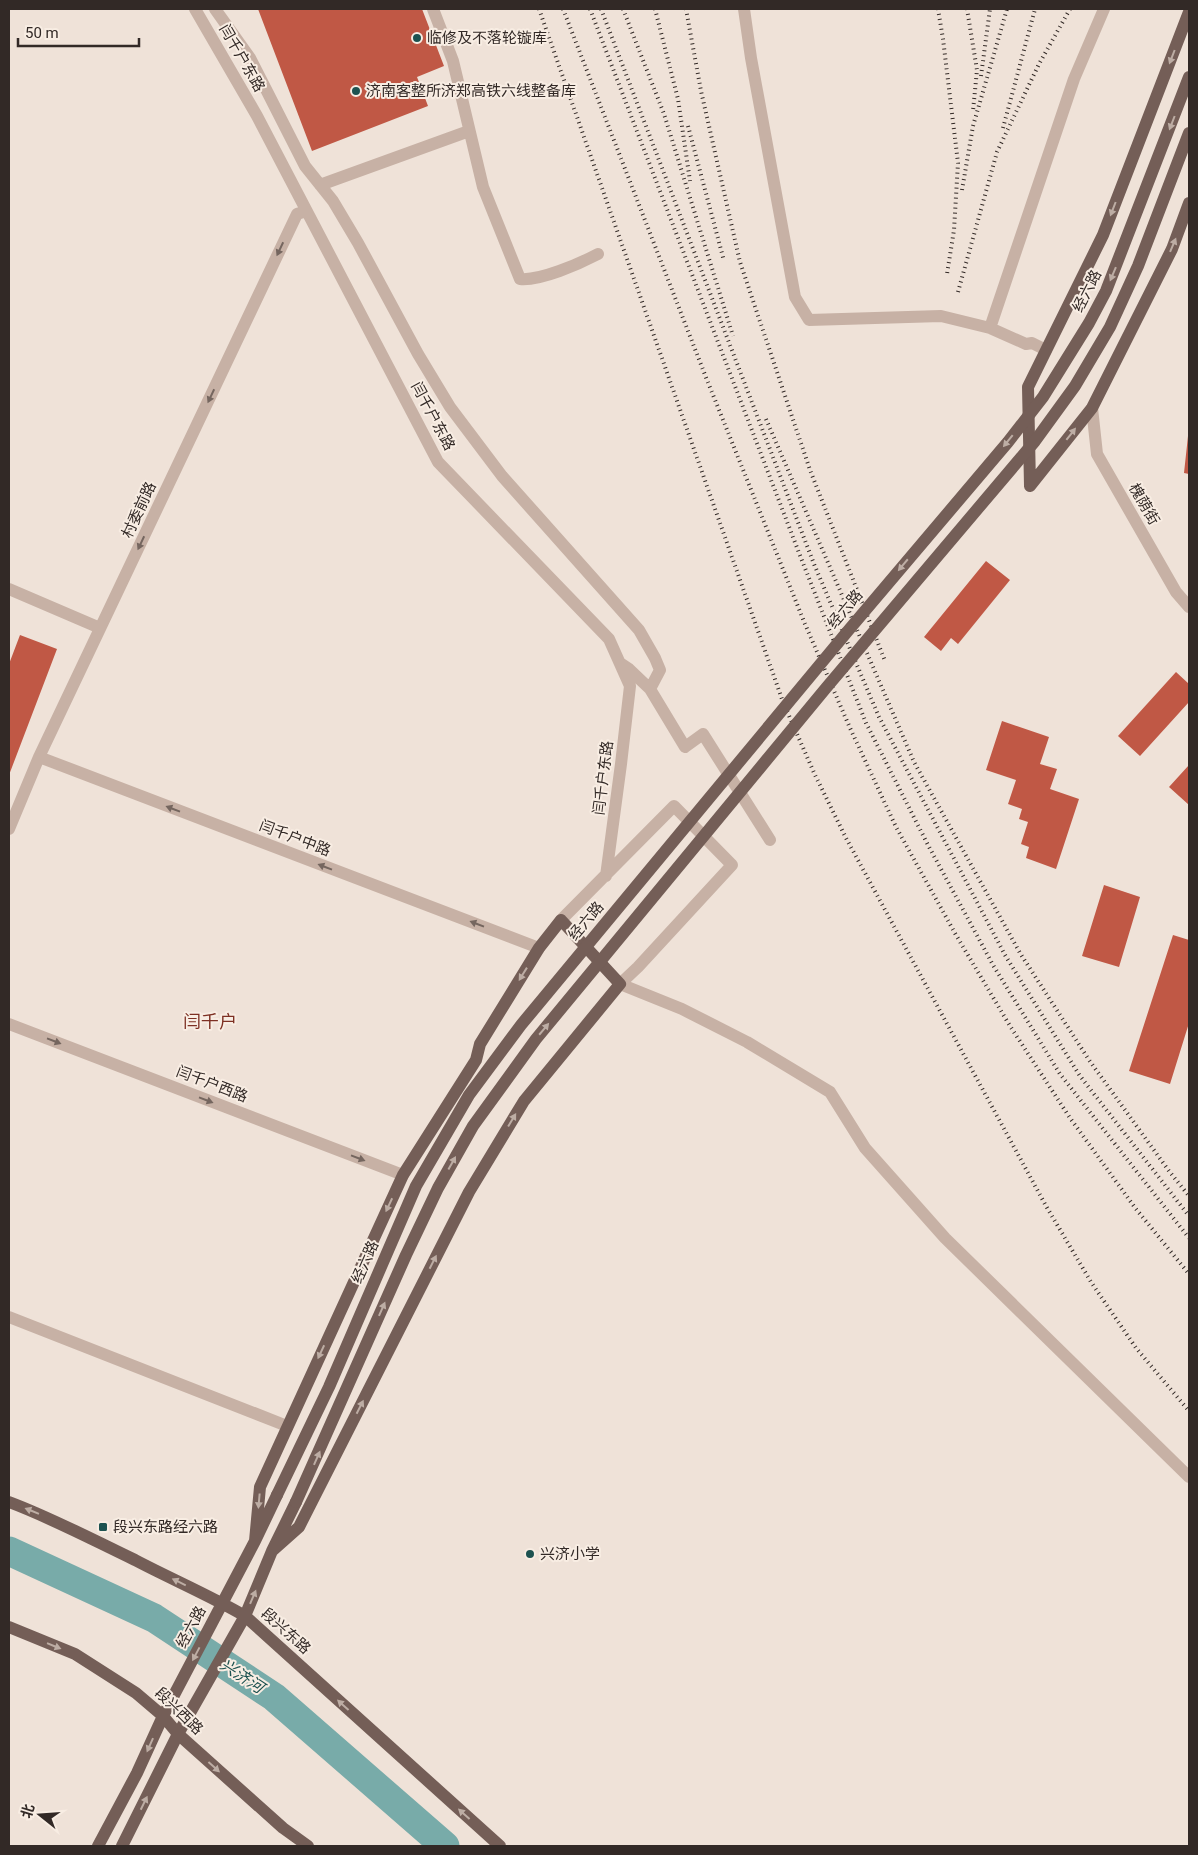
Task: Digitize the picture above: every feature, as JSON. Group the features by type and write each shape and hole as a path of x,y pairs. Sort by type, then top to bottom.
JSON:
{"main road":[{"path":"1189,12 1103,235 1028,387 1030,486 1092,408 1172,249 1189,203"},
{"name":"经六路","path":"98,1846 138,1772 163,1716 255,1541 329,1387 416,1186 469,1095 527,1017 847,632 1008,442 1043,397 1089,323 1106,290 1189,77"},
{"path":"122,1846 178,1734 244,1616 406,1255 438,1188 473,1126 536,1039 826,688 1022,456 1075,386 1110,327 1138,266 1189,134"},
{"path":"255,1541 260,1487 403,1175 476,1060 480,1044 539,948 561,920 620,984 524,1101 469,1192 299,1527 272,1551"},
{"name":"段兴东路","path":"9,1502 34,1511 222,1603 244,1616 500,1846"},
{"name":"段兴西路","path":"9,1627 75,1654 136,1693 163,1716 178,1734 283,1828 308,1846"}],"street":[{"name":"闫千户东路","path":"195,9 257,116 438,462 609,639 630,686 622,764 606,876"},
{"path":"214,9 250,58 305,166 333,201 418,354 450,407 502,476 640,630 660,670 650,689"},
{"path":"433,9 452,60 483,187 520,279 530,280 546,275 598,254"},
{"path":"744,9 795,297 809,320 941,316 990,328 1026,344 1032,343 1046,350"},
{"path":"990,328 1074,79 1104,9"},
{"path":"320,185 469,131"},
{"name":"村委前路","path":"9,829 39,757 297,214 306,211"},
{"name":"槐荫街","path":"1092,408 1097,454 1176,592 1189,607"},
{"path":"9,589 100,628"},
{"path":"620,663 650,689 686,747 703,734 770,840"},
{"name":"闫千户中路","path":"39,757 539,948"},
{"path":"561,920 674,806 732,865 620,984 682,1009 738,1038 830,1092 865,1148 945,1238 1189,1477"},
{"name":"闫千户西路","path":"9,1024 403,1175"},
{"path":"9,1317 287,1426"}],"building":[{"name":"济南客整所济郑高铁六线整备库","path":"258,9 422,9 444,66 417,77 428,106 312,151"},
{"path":"1189,436 1189,474 1184,473"},
{"path":"986,561 1010,580 958,644 951,638 941,651 924,637"},
{"path":"20,635 57,649 9,775 9,664"},
{"path":"1176,672 1189,684 1189,702 1140,756 1118,736"},
{"path":"1002,721 1049,737 1040,764 1057,769 1050,789 1079,799 1056,869 1026,858 1029,847 1021,844 1028,822 1019,819 1022,809 1008,804 1016,780 986,770"},
{"path":"1189,765 1189,805 1169,787"},
{"path":"1104,885 1140,897 1119,967 1082,956"},
{"path":"1173,935 1189,940 1189,1023 1170,1084 1129,1071"}],"waterway":[{"name":"兴济河","path":"9,1551 154,1618 274,1697 445,1846"}],"railway":[{"path":"539,9 783,702 815,775 846,838 1046,1206 1091,1282 1136,1348 1189,1411"},
{"path":"563,9 707,380 805,624 896,827 956,935 1010,1026 1070,1118 1136,1209 1189,1274"},
{"path":"590,9 866,723 928,845 993,965 1060,1074 1189,1238"},
{"path":"601,9 814,564 879,717 1005,955 1080,1076 1189,1216"},
{"path":"623,9 664,114 733,336"},
{"path":"655,9 678,99 690,181"},
{"path":"686,9 701,91 740,262 810,470 885,661"},
{"path":"938,9 958,163 954,230 947,274"},
{"path":"967,9 977,70 973,111"},
{"path":"981,76 990,9"},
{"path":"962,190 973,126 1007,9"},
{"path":"1003,128 1035,9"},
{"path":"958,292 997,152 1039,64 1070,9"},
{"path":"688,126 724,261"},
{"path":"766,419 914,762 1020,953 1089,1060 1189,1196"}],"place":[{"name":"临修及不落轮镟库","path":"417,38"},
{"name":"济南客整所济郑高铁六线整备库","path":"356,91"},
{"name":"段兴东路经六路","path":"103,1527"},
{"name":"兴济小学","path":"530,1554"}],"district":[{"name":"闫千户","path":"210,1021"}]}
